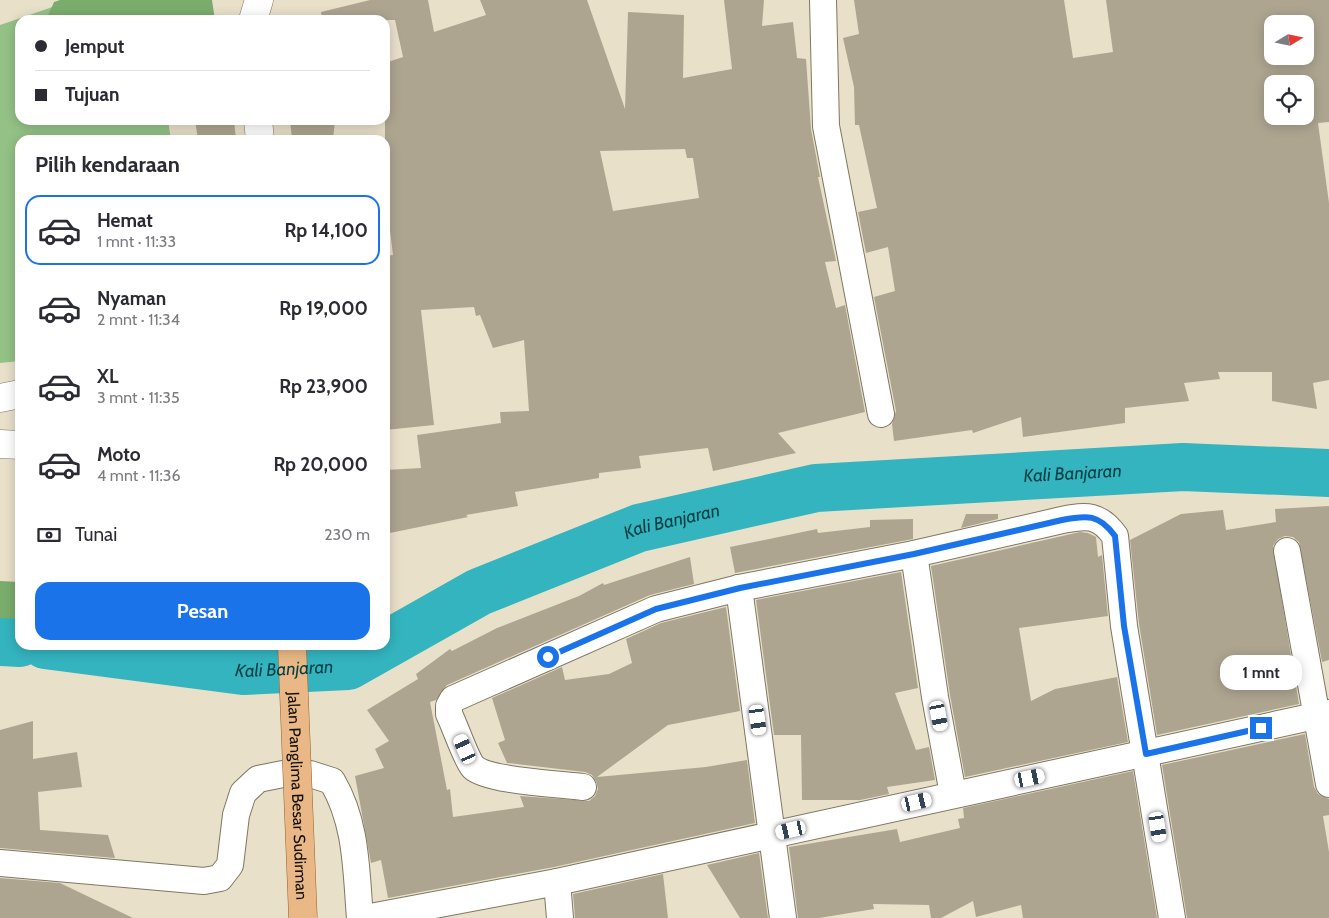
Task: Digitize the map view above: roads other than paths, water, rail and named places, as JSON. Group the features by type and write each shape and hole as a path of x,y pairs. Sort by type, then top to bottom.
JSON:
{"main road":[{"path":"255,15 260,0"},
{"path":"0,398 15,395"},
{"path":"0,444 15,445"},
{"name":"Jalan Panglima Besar Sudirman","path":"292,650 303,918"}],"street":[{"path":"823,0 826,126 881,414"},
{"path":"583,787 503,778 477,770 473,767 449,714 449,706 453,699 656,609 740,588 914,554 1079,517 1096,518 1108,526 1115,536 1124,626 1172,918"},
{"path":"1287,551 1295,605 1324,714 1329,784"},
{"path":"914,554 935,697 953,794"},
{"path":"740,588 783,918"},
{"path":"365,918 557,882 1324,714"},
{"path":"0,863 204,881 220,878 230,865 236,815 242,794 258,779 284,774 310,774 332,781 344,801 351,822 360,918"},
{"path":"557,882 560,918"}],"waterway":[{"name":"Kali Banjaran","path":"390,642 479,592 639,528 816,488 1183,467 1329,473"},
{"name":"Kali Banjaran","path":"0,642 15,643"},
{"name":"Kali Banjaran","path":"83,650 243,671 348,666 376,650"}]}
